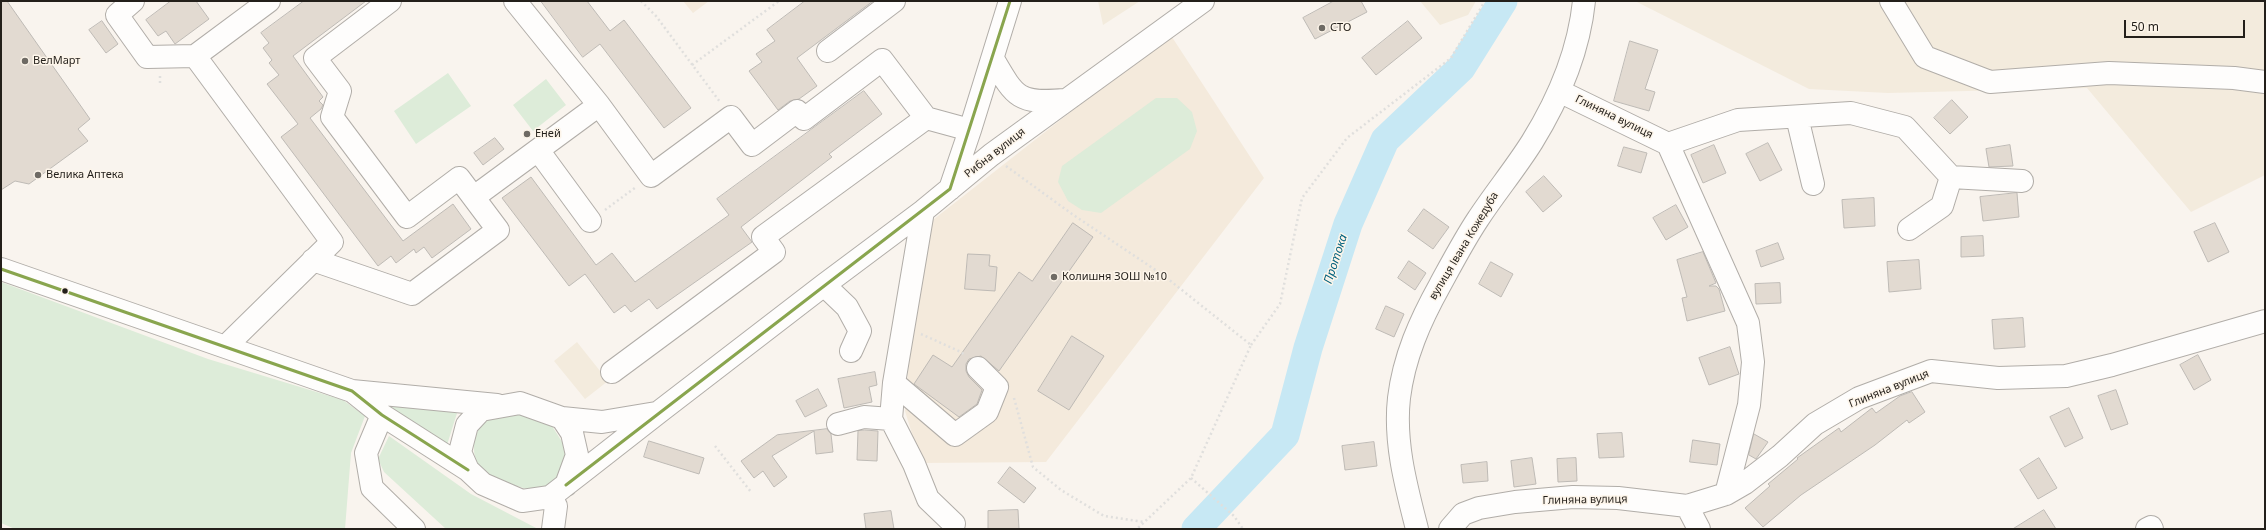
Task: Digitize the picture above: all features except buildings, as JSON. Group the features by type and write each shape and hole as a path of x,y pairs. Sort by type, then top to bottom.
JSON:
{"street":[{"path":"133,1 117,15 147,57 195,56 269,1"},
{"path":"313,260 412,294 498,230 459,178 407,217 332,117 340,91 315,58 390,1"},
{"path":"515,1 536,18 651,176 731,117 752,145 798,110 804,119 882,60 926,118 970,130"},
{"path":"828,51 894,1"},
{"path":"950,189 993,59 1010,1"},
{"name":"Рибна вулиця","path":"558,491 824,285 923,211 991,155 1064,100 1203,1"},
{"name":"вулиця Івана Кожедуба","path":"1417,529 1403,474 1398,431 1399,399 1403,369 1413,339 1455,258 1478,219 1532,142 1559,90 1582,22 1584,1"},
{"path":"1890,1 1925,57 1990,82 2109,73 2234,78 2265,82"},
{"path":"195,56 332,242 226,346"},
{"path":"993,59 1006,82 1018,95 1037,102 1064,100"},
{"name":"Глиняна вулиця","path":"1559,90 1668,144"},
{"path":"474,197 599,105"},
{"path":"1726,494 1749,405 1753,362 1748,323 1668,144 1738,120 1851,113 1905,127 1951,177 2022,181"},
{"path":"1797,117 1813,184"},
{"path":"612,372 774,252 763,237 926,118"},
{"path":"538,150 590,220"},
{"path":"1909,229 1942,206 1951,177"},
{"path":"923,211 894,383 891,419 914,464 928,499 954,524"},
{"path":"1,269 352,391 499,405"},
{"path":"824,285 847,307 860,331 851,351"},
{"name":"Глиняна вулиця","path":"1450,529 1463,514 1479,508 1515,502 1573,497 1618,498 1687,506 1726,494 1745,483 1780,456 1815,424 1859,398 1931,371 1998,378 2066,376 2112,365 2265,321"},
{"path":"894,383 956,435 988,412 997,387 978,368"},
{"path":"352,391 382,415 468,470 483,484 522,501 558,491"},
{"path":"468,470 460,452 467,426 481,410 499,405 520,403 562,418 572,433 577,455 558,491 553,529"},
{"name":"Рибна вулиця","path":"562,418 602,422 659,412"},
{"path":"382,415 366,453 372,488 414,529"},
{"path":"838,424 864,417 891,419"},
{"path":"1687,506 1699,529"},
{"path":"2147,529 2151,527 2152,529"}],"path":[{"path":"641,1 656,16 731,117"},
{"path":"692,65 778,1"},
{"path":"1137,529 1191,478 1251,345 1280,304 1302,198 1348,138 1451,58 1485,1"},
{"path":"991,155 1072,214 1163,275 1251,345"},
{"path":"590,220 651,176"},
{"path":"715,446 751,492"},
{"path":"1033,467 1061,490 1104,516 1145,522"},
{"path":"1191,478 1234,516 1243,529"}],"shaded area":[{"path":"683,1 709,1 693,13"},
{"path":"1098,1 1140,1 1103,25"},
{"path":"1420,1 1476,1 1468,15 1440,25"},
{"path":"1635,1 2265,1 2265,175 2191,212 2087,88 1888,93 1809,89"},
{"name":"Колишня ЗОШ №10","path":"1170,34 1264,178 1046,462 921,463 905,411 910,347 929,223"},
{"path":"577,342 608,381 585,399 554,361"}],"green space":[{"path":"448,73 471,106 416,144 394,111"},
{"path":"546,79 566,105 533,131 513,105"},
{"path":"1156,98 1177,98 1192,112 1197,131 1190,149 1101,213 1082,210 1068,201 1058,182 1062,166"},
{"path":"1,282 208,359 343,400 365,416 351,453 345,529 15,529 1,523"},
{"path":"387,406 458,410 447,445"},
{"path":"502,413 529,416 552,426 566,448 562,470 560,474 549,484 535,489 525,488 490,475 480,467 474,448 476,434 483,422 493,415"},
{"path":"389,436 471,494 538,529 446,529 384,472 378,459"}],"waterway":[{"name":"Протока","path":"1196,529 1285,435 1308,348 1348,224 1385,140 1461,68 1503,1"}],"transit line":[{"path":"566,485 950,189 1010,1"},
{"path":"1,269 352,391 382,415 468,470"}],"place":[{"name":"СТО","path":"1322,28"},
{"name":"ВелМарт","path":"25,61"},
{"name":"Еней","path":"527,134"},
{"name":"Велика Аптека","path":"38,175"},
{"name":"Колишня ЗОШ №10","path":"1054,277"}]}
